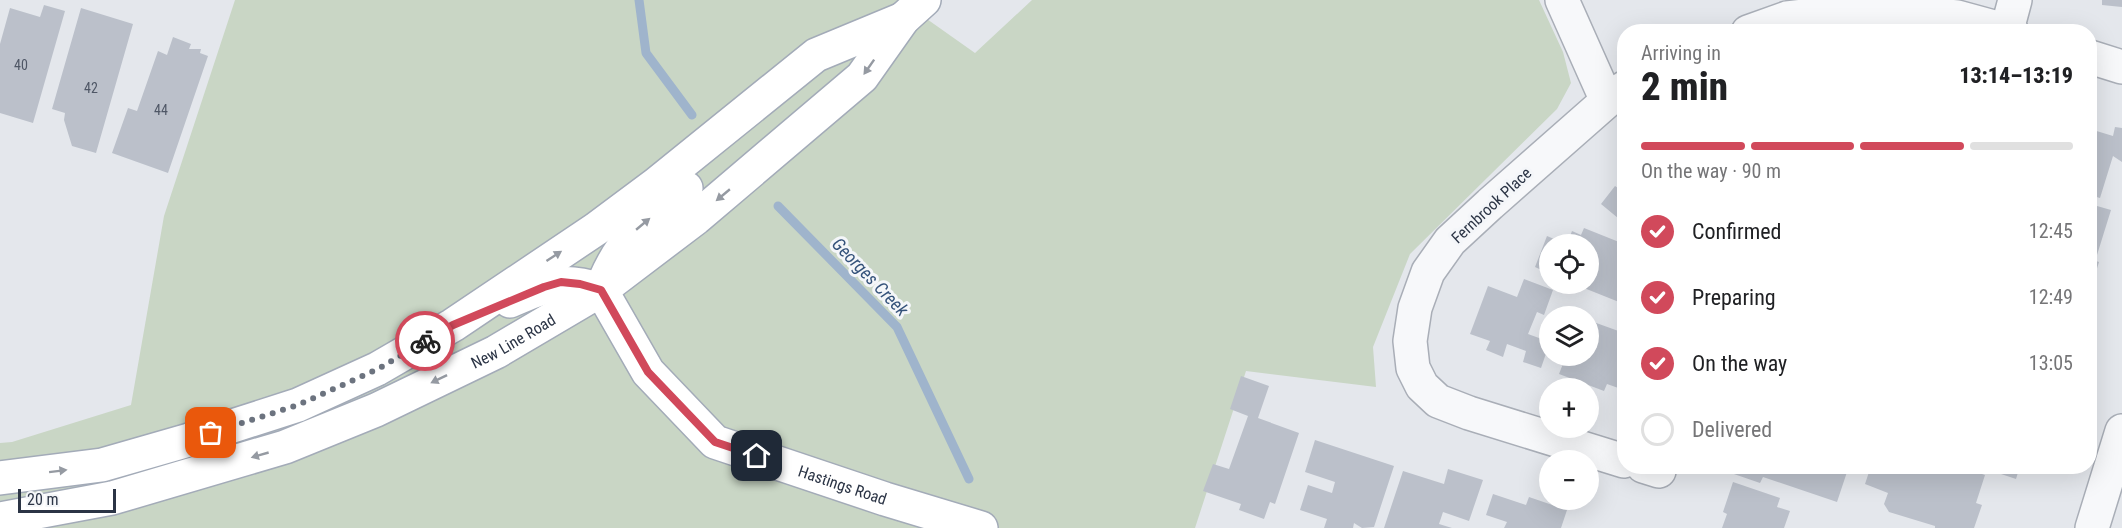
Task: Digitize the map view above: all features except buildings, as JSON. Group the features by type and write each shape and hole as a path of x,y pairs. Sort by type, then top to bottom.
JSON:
{"main road":[{"name":"New Line Road","path":"0,478 102,465 189,440 298,405 378,369 453,325 596,229 655,185 816,55 913,10"},
{"name":"New Line Road","path":"0,519 112,498 285,447 376,410 496,352 601,290 696,218 862,77 913,10"},
{"path":"453,325 561,282 601,290 614,259 635,231 828,69 837,47"},
{"name":"Hastings Road","path":"601,290 648,372 715,442 885,499 981,528"}],"street":[{"path":"1562,0 1616,94"},
{"path":"1770,24 1787,18 1853,10 1906,11 2011,20"},
{"path":"2097,59 2122,67"},
{"name":"Fernbrook Place","path":"1616,94 1450,241 1428,272 1415,308 1410,341 1413,368 1422,386 1438,401 1469,413 1617,459"},
{"path":"2092,528 2122,430"}],"green space":[{"path":"235,0 900,0 975,53 1032,0 1539,0 1563,52 1571,83 1557,109 1410,254 1373,347 1376,387 1246,371 1195,528 0,528 0,443 12,442 131,405 164,216"}],"waterway":[{"name":"Georges Creek","path":"639,0 646,53 692,115"},
{"name":"Georges Creek","path":"778,206 897,327 969,479"}],"way so far":[{"path":"211,433 298,405 378,369 425,341"}],"route":[{"path":"425,341 453,325 561,282 601,290 648,372 715,442 757,456"}]}
